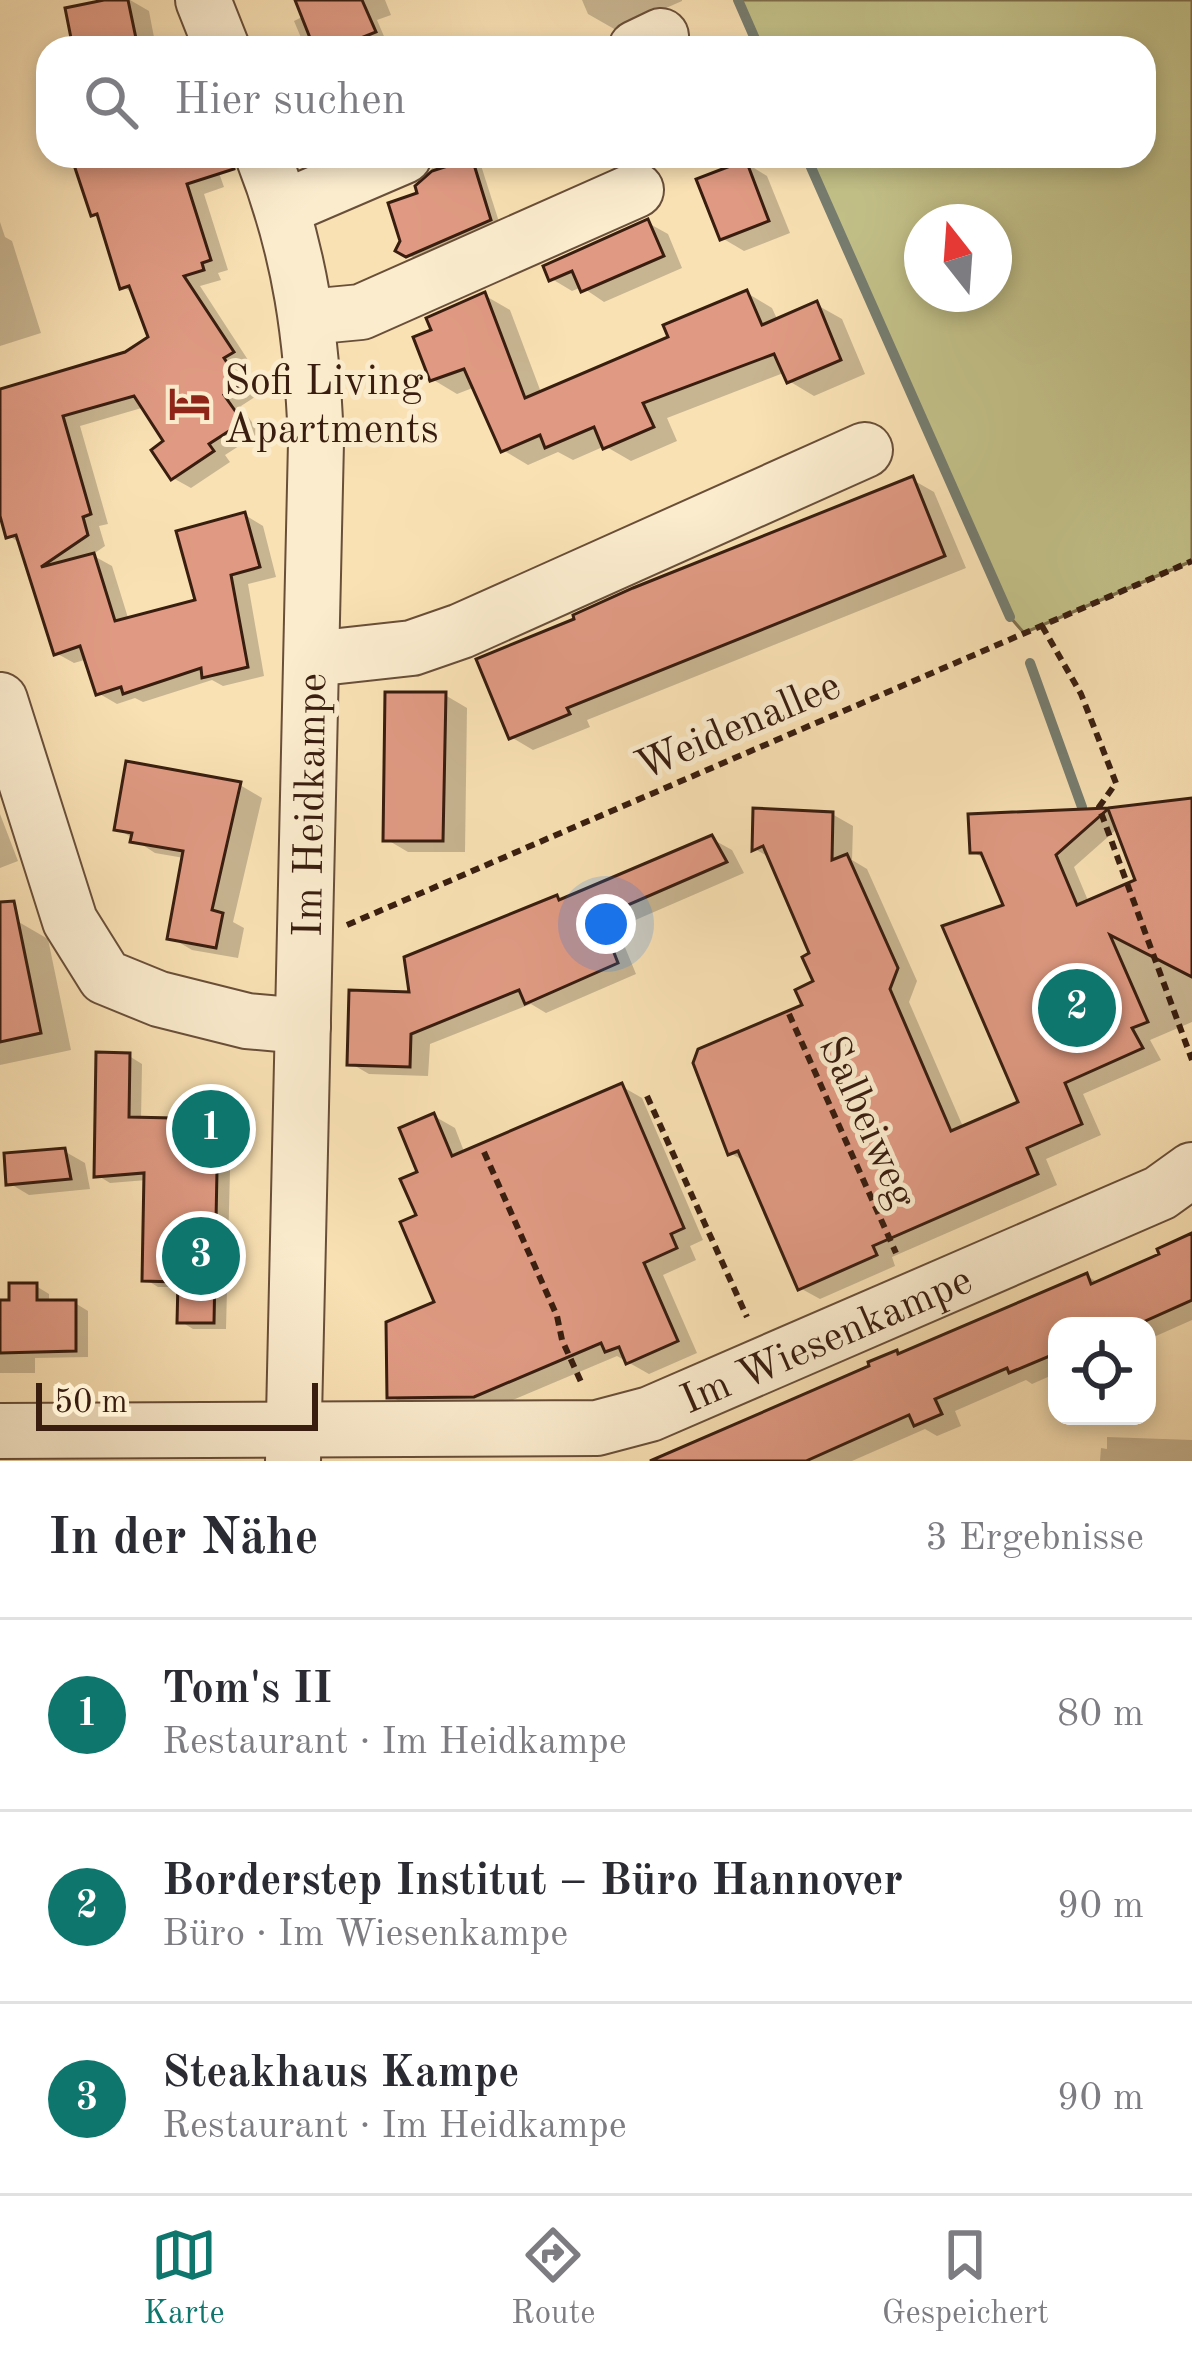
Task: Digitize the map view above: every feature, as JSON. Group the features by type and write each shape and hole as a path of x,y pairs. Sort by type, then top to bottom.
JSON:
{"street":[{"path":"203,0 217,36"},
{"name":"Im Heidkampe","path":"268,168 283,208 308,317 316,442 294,1444"},
{"path":"283,208 376,168"},
{"path":"308,317 361,312 636,190"},
{"path":"311,659 412,648 461,631 866,450"},
{"path":"4,726 70,921 104,977 159,999 247,1021 303,1026"},
{"name":"Im Wiesenkampe","path":"0,1431 294,1444 597,1428 650,1414 1160,1193 1192,1170"}],"path":[{"name":"Weidenallee","path":"305,943 1192,561"},
{"path":"1042,626 1081,694 1116,783 1099,807 1192,1060"},
{"name":"Salbeiweg","path":"789,1014 896,1253"},
{"path":"647,1096 747,1317"},
{"path":"484,1152 557,1316 597,1428"}],"shaded area":[{"path":"738,0 1192,0 1192,561 1024,633 1010,617 811,168 1156,168 1156,36 754,36"}],"building":[{"path":"128,0 136,36 71,36 65,8"},
{"path":"295,0 362,0 376,32 366,36 309,36"},
{"path":"75,168 234,168 187,184 211,260 202,263 204,270 184,276 234,352 224,358 241,384 224,395 243,422 209,444 214,451 171,480 151,450 163,441 134,396 63,416 91,514 83,517 88,535 41,567 94,553 115,621 195,600 176,531 245,512 260,567 231,575 248,667 202,678 201,668 123,694 121,687 96,695 80,646 54,655 16,535 6,538 0,516 0,389 125,352 148,337 129,286 120,289 97,214 91,216"},
{"path":"475,168 491,220 406,257 395,251 400,241 388,203 417,193 415,186 432,171"},
{"path":"725,168 749,168 769,221 720,240 696,179"},
{"path":"648,219 664,256 581,292 572,271 549,281 543,266"},
{"path":"747,290 762,325 817,301 841,360 787,383 774,354 643,403 654,427 603,449 594,427 545,448 540,435 501,452 464,369 430,381 413,337 431,330 426,318 485,292 525,398 668,337 663,325"},
{"path":"913,476 945,556 567,708 570,714 509,739 476,659 574,619 573,615 633,588"},
{"path":"385,692 446,692 443,841 383,841"},
{"path":"126,761 241,782 212,910 223,913 216,948 167,939 183,851 130,842 132,833 114,830"},
{"path":"1192,798 1192,977 1110,935 1148,1022 1132,1028 1143,1048 1065,1083 1082,1124 1027,1148 1038,1174 873,1246 877,1255 798,1290 738,1151 728,1155 693,1063 698,1049 802,1005 795,990 813,981 802,957 809,953 763,846 752,851 753,808 833,812 832,860 847,854 898,968 890,989 951,1131 1018,1102 942,926 1003,905 981,853 970,853 968,814 1108,808","holes":["1108,809 1135,880 1077,905 1056,855"]},
{"path":"712,835 727,862 600,917 618,963 525,1004 519,990 411,1034 410,1067 347,1065 349,990 409,992 404,957 557,895 559,900"},
{"path":"14,901 41,1033 0,1042 0,902"},
{"path":"96,1052 130,1053 129,1117 218,1119 214,1323 177,1323 178,1282 142,1281 144,1173 94,1177"},
{"path":"622,1083 684,1228 671,1234 677,1248 644,1263 678,1341 626,1364 619,1347 605,1352 601,1343 474,1397 387,1398 386,1322 434,1302 400,1222 416,1215 400,1179 417,1172 399,1128 434,1113 452,1156"},
{"path":"65,1148 71,1179 6,1185 4,1153"},
{"path":"1192,1233 1192,1300 1154,1317 1048,1317 1048,1357 1009,1373 1007,1368 935,1399 942,1414 914,1426 909,1415 806,1461 650,1461 869,1366 868,1362 897,1350 898,1354 1087,1273 1091,1284 1159,1254 1157,1249"},
{"path":"9,1283 37,1283 37,1300 76,1300 76,1351 0,1353 0,1300 9,1300"}],"waterway":[{"path":"738,0 754,36"},
{"path":"811,168 1010,617"},
{"path":"1030,663 1082,807"}],"place":[{"name":"Sofi Living Apartments","path":"190,403"},
{"name":"Borderstep Institut – Büro Hannover","path":"1077,1008"},
{"name":"Tom's II","path":"211,1129"},
{"name":"Steakhaus Kampe","path":"201,1256"}]}
